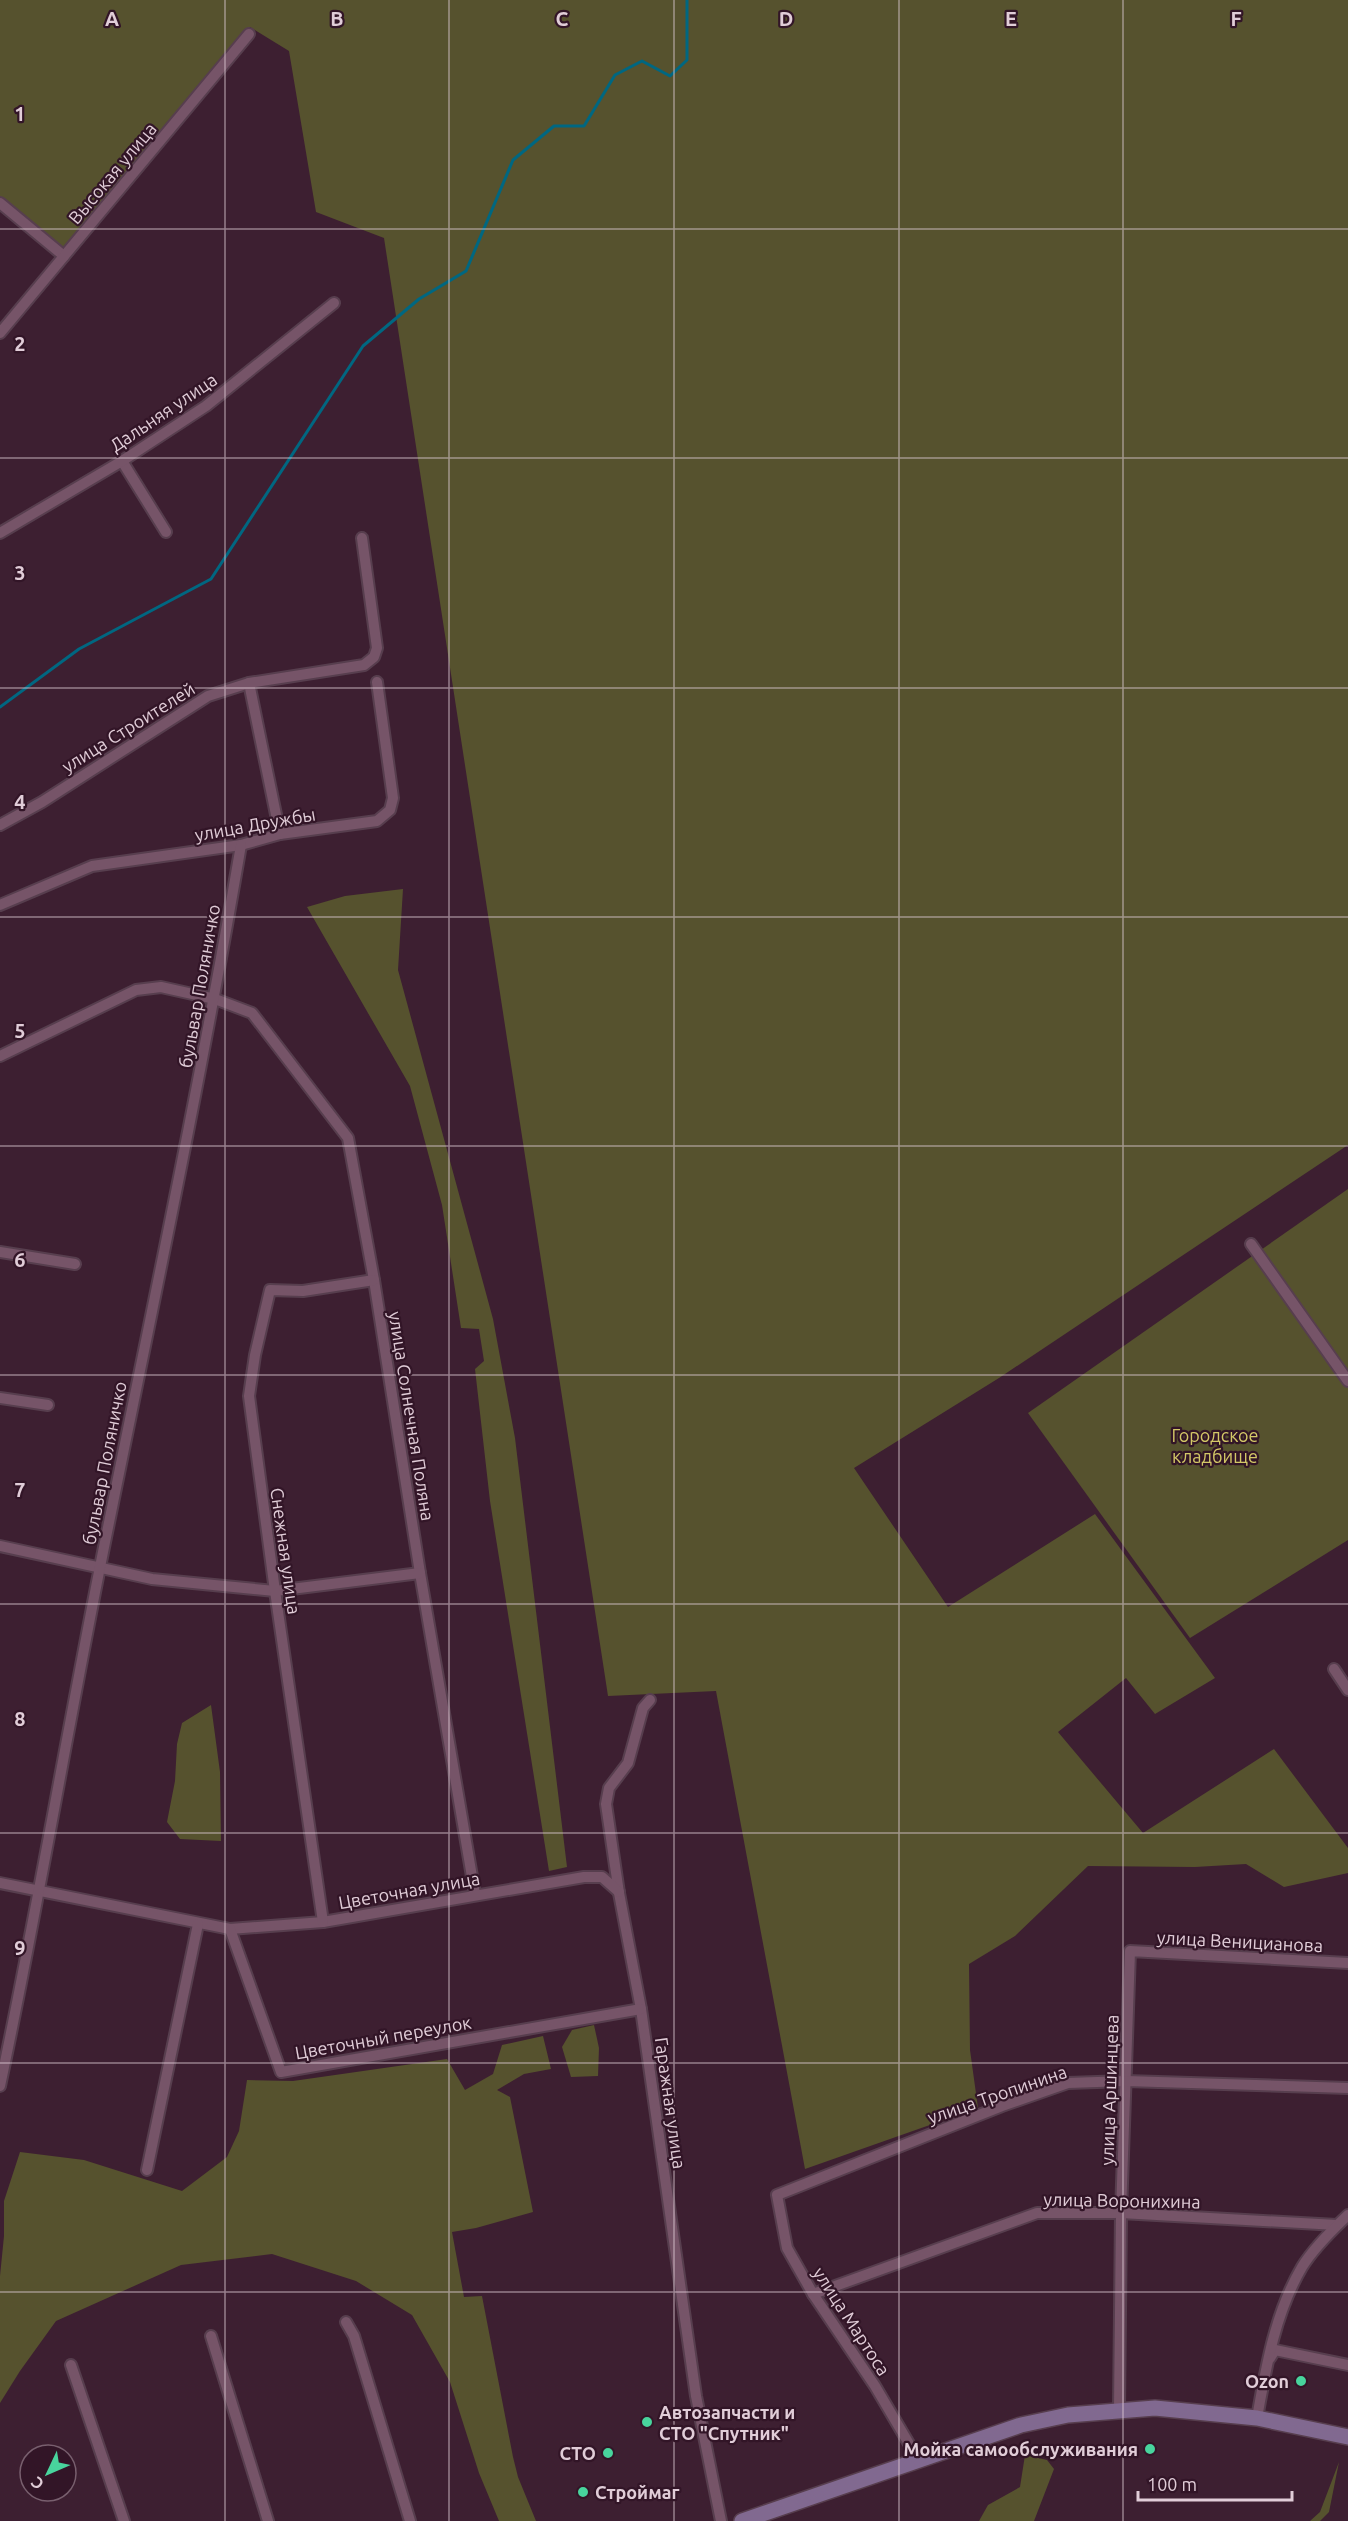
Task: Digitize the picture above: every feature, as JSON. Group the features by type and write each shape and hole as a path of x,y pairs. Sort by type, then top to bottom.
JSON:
{"street":[{"name":"Высокая улица","path":"0,333 249,34"},
{"path":"0,203 64,256"},
{"name":"Дальняя улица","path":"0,533 122,461 206,406 334,303"},
{"path":"122,461 166,532"},
{"name":"улица Строителей","path":"0,825 52,796 208,696 249,683 364,665 374,657 377,648 363,538"},
{"name":"улица Дружбы","path":"0,905 92,866 241,845 280,834 377,821 390,810 393,798 377,682"},
{"path":"249,683 280,834"},
{"name":"бульвар Поляничко","path":"0,2086 5,2034 40,1890 100,1567 214,999 241,845"},
{"name":"улица Солнечная Поляна","path":"0,1056 136,990 161,987 214,999 252,1013 348,1138 374,1280 420,1573 475,1894"},
{"path":"1251,1245 1348,1381"},
{"path":"0,1252 75,1264"},
{"name":"Снежная улица","path":"323,1922 249,1396 255,1355 270,1290 303,1291 374,1280"},
{"path":"0,1398 48,1405"},
{"path":"0,1546 152,1579 275,1591 420,1573"},
{"path":"1334,1669 1348,1690"},
{"name":"Гаражная улица","path":"650,1700 643,1708 628,1763 609,1788 606,1804 641,2009 696,2396 721,2521"},
{"name":"Цветочная улица","path":"0,1882 230,1929 323,1922 584,1877 602,1877 620,1893"},
{"path":"147,2170 198,1924"},
{"name":"Цветочный переулок","path":"230,1929 281,2072 641,2009"},
{"name":"улица Веницианова","path":"1130,1951 1348,1963"},
{"name":"улица Аршинцева","path":"1119,2409 1130,1951"},
{"name":"улица Тропинина","path":"777,2195 1002,2106 1068,2083 1126,2081 1348,2088"},
{"name":"улица Мартоса","path":"777,2195 787,2248 813,2294 874,2386 918,2459"},
{"name":"улица Воронихина","path":"813,2294 1037,2213 1122,2213 1337,2225"},
{"path":"1257,2418 1266,2363 1283,2308 1302,2267 1348,2215"},
{"path":"346,2322 354,2336 410,2521"},
{"path":"211,2336 268,2521"},
{"path":"1266,2363 1275,2350 1348,2365"},
{"path":"71,2365 124,2521"},
{"path":"742,2521 1021,2425 1068,2415 1119,2409 1155,2408 1257,2418 1348,2437"}],"green space":[{"path":"0,0 1348,0 1348,1145 999,1378 854,1468 948,1607 1095,1514 1215,1678 1155,1714 1126,1678 1058,1732 1143,1833 1274,1749 1348,1848 1348,1873 1284,1887 1246,1864 1195,1867 1088,1866 1015,1936 969,1964 970,2050 978,2108 805,2169 716,1691 608,1696 384,238 316,212 289,51 250,27 64,251 0,200"},
{"path":"403,889 398,970 493,1319 515,1438 567,1867 549,1871 490,1501 475,1369 484,1361 479,1329 461,1328 442,1205 410,1086 307,907 345,896"},
{"name":"Городское кладбище","path":"1348,1189 1348,1540 1190,1638 1028,1413"},
{"path":"211,1705 220,1772 221,1841 180,1839 167,1822 175,1781 177,1744 182,1723"},
{"path":"594,2025 599,2048 598,2076 571,2077 562,2047 572,2030"},
{"path":"543,2036 551,2069 524,2074 497,2090 510,2097 533,2212 476,2228 452,2232 464,2297 482,2296 513,2457 518,2477 536,2521 499,2521 479,2473 450,2382 412,2315 356,2281 272,2254 181,2265 56,2321 0,2403 0,2276 4,2236 4,2201 20,2152 84,2160 182,2191 227,2157 239,2131 247,2080 293,2081 447,2059 465,2090 493,2074 502,2045"},
{"path":"1025,2455 1047,2460 1054,2469 1034,2521 979,2521 988,2505 1020,2487"},
{"path":"1339,2462 1329,2512 1320,2521 1310,2521 1320,2512"}],"waterway":[{"path":"0,707 79,649 211,579 363,346 419,299 466,271 513,160 554,126 584,126 615,75 642,61 670,76 687,60 687,0"}],"place":[{"name":"Ozon","path":"1301,2381"},
{"name":"Автозапчасти и СТО \"Спутник\"","path":"647,2422"},
{"name":"Мойка самообслуживания","path":"1150,2449"},
{"name":"СТО","path":"608,2453"},
{"name":"Строймаг","path":"583,2492"}]}
